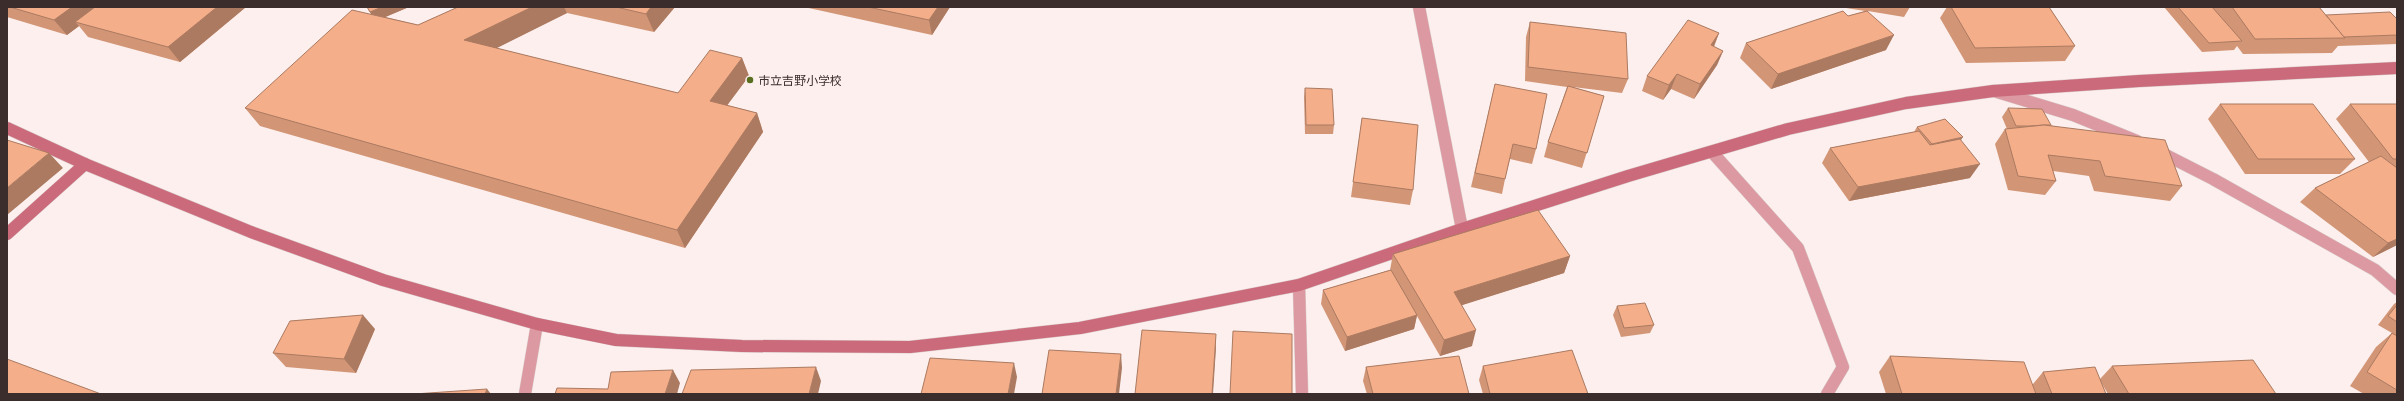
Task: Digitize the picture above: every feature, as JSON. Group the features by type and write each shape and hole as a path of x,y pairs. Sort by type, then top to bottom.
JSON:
{"street":[{"path":"1419,7 1462,229"},
{"path":"7,128 85,164 251,232 383,280 537,324 616,340 742,346 910,347 1080,328 1299,285 1462,229 1788,129 1906,103 1993,91 2139,81 2397,68"},
{"path":"1993,91 2073,115 2130,137 2213,179 2375,270 2397,289"},
{"path":"1712,152 1798,248 1843,367 1828,394"},
{"path":"7,234 85,164"},
{"path":"1299,285 1302,394"},
{"path":"525,394 537,324"}],"building":[{"path":"10,7 72,7 54,20"},
{"path":"95,7 217,7 168,47 75,22"},
{"path":"367,7 382,7 370,12"},
{"path":"458,7 532,7 464,40 678,93 710,50 742,58 710,101 757,113 677,230 245,108 352,10 418,25"},
{"path":"616,7 651,7 646,14"},
{"path":"868,7 938,7 929,20"},
{"path":"1951,7 2049,7 2075,46 1975,48"},
{"path":"2178,7 2212,7 2242,41 2209,43"},
{"path":"2232,7 2319,7 2345,38 2255,39"},
{"path":"1843,11 1848,16 1867,11 1894,35 1778,74 1746,43"},
{"path":"2390,12 2397,19 2397,35 2344,37 2326,15"},
{"path":"1688,20 1719,33 1711,45 1723,51 1700,84 1677,74 1669,85 1647,76"},
{"path":"1530,22 1626,33 1628,79 1528,67"},
{"path":"1495,84 1547,94 1536,149 1513,144 1505,179 1475,173"},
{"path":"1568,86 1604,96 1587,153 1548,142"},
{"path":"1305,88 1332,89 1334,125 1306,125"},
{"path":"2220,104 2313,104 2355,159 2258,159"},
{"path":"2350,104 2397,104 2397,159 2393,159"},
{"path":"2008,108 2042,109 2051,125 2016,126"},
{"path":"1362,118 1418,125 1413,190 1353,182"},
{"path":"1945,119 1963,137 1932,144 1917,127"},
{"path":"2044,125 2165,140 2182,186 2105,176 2100,161 2048,155 2056,181 2018,176 2005,129"},
{"path":"1919,131 1930,145 1960,139 1980,164 1858,187 1830,148"},
{"path":"7,140 49,153 7,188"},
{"path":"2381,156 2397,168 2397,239 2388,243 2315,188"},
{"path":"1538,210 1570,256 1454,292 1476,330 1444,340 1393,254"},
{"path":"1391,270 1417,315 1347,337 1323,290"},
{"path":"1645,303 1654,325 1624,328 1617,306"},
{"path":"2397,305 2397,322 2388,316"},
{"path":"363,315 344,359 273,353 290,321"},
{"path":"1142,330 1216,334 1212,394 1135,394"},
{"path":"1233,331 1292,334 1292,394 1230,394"},
{"path":"2392,333 2397,336 2397,390 2367,372"},
{"path":"1049,350 1121,354 1116,394 1042,394"},
{"path":"1572,350 1588,394 1490,394 1483,366"},
{"path":"1459,356 1469,394 1373,394 1366,367"},
{"path":"1890,356 2024,362 2036,394 1902,394"},
{"path":"930,358 1014,363 1008,394 921,394"},
{"path":"7,359 101,394 7,394"},
{"path":"2253,360 2276,394 2129,394 2112,366"},
{"path":"816,367 809,394 682,394 691,370"},
{"path":"2095,367 2106,394 2052,394 2043,372"},
{"path":"673,370 665,394 555,394 557,388 608,389 611,372"},
{"path":"487,389 485,394 414,394"}],"place":[{"name":"市立吉野小学校","path":"750,80"}]}
